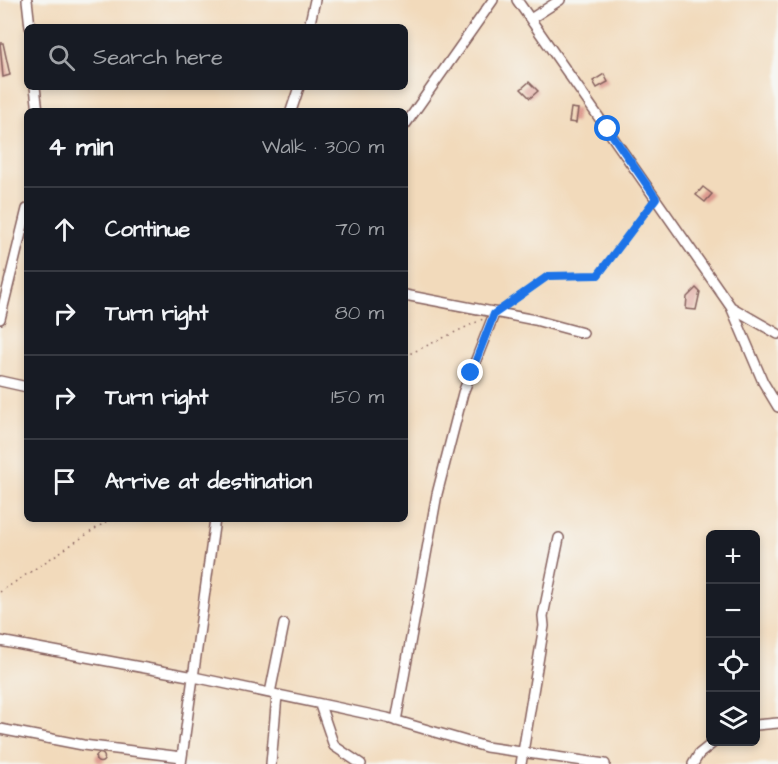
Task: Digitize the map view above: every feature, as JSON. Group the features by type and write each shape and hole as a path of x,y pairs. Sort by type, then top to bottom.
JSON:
{"street":[{"path":"27,0 30,24"},
{"path":"310,24 315,0"},
{"path":"408,121 493,0"},
{"path":"517,0 532,18 731,307 763,382 778,407"},
{"path":"532,18 560,0"},
{"path":"35,90 38,108"},
{"path":"292,108 298,90"},
{"path":"0,319 24,224"},
{"path":"408,296 494,314 535,320 583,333"},
{"path":"731,307 778,334"},
{"path":"396,721 437,494 463,393 494,314"},
{"path":"0,381 24,386"},
{"path":"0,729 181,760 215,522"},
{"path":"521,764 558,538"},
{"path":"271,764 274,694 284,624"},
{"path":"0,641 274,694 396,721 468,744 605,764"},
{"path":"320,705 334,746 361,764"},
{"path":"760,725 778,723"},
{"path":"693,764 699,754 708,746"}],"path":[{"path":"408,355 494,314 548,276 598,275 656,198"},
{"path":"0,592 105,522"}],"building":[{"path":"0,43 3,43 10,75 3,77"},
{"path":"604,74 608,82 597,88 593,81"},
{"path":"529,82 538,91 530,98 521,89"},
{"path":"571,108 578,109 576,123 569,122"},
{"path":"703,187 712,194 705,202 696,195"},
{"path":"696,288 700,292 696,310 686,309 687,297"},
{"path":"100,753 105,758 100,763 95,758"}],"route":[{"path":"471,373 494,314 548,276 598,275 656,198 608,129"}]}
